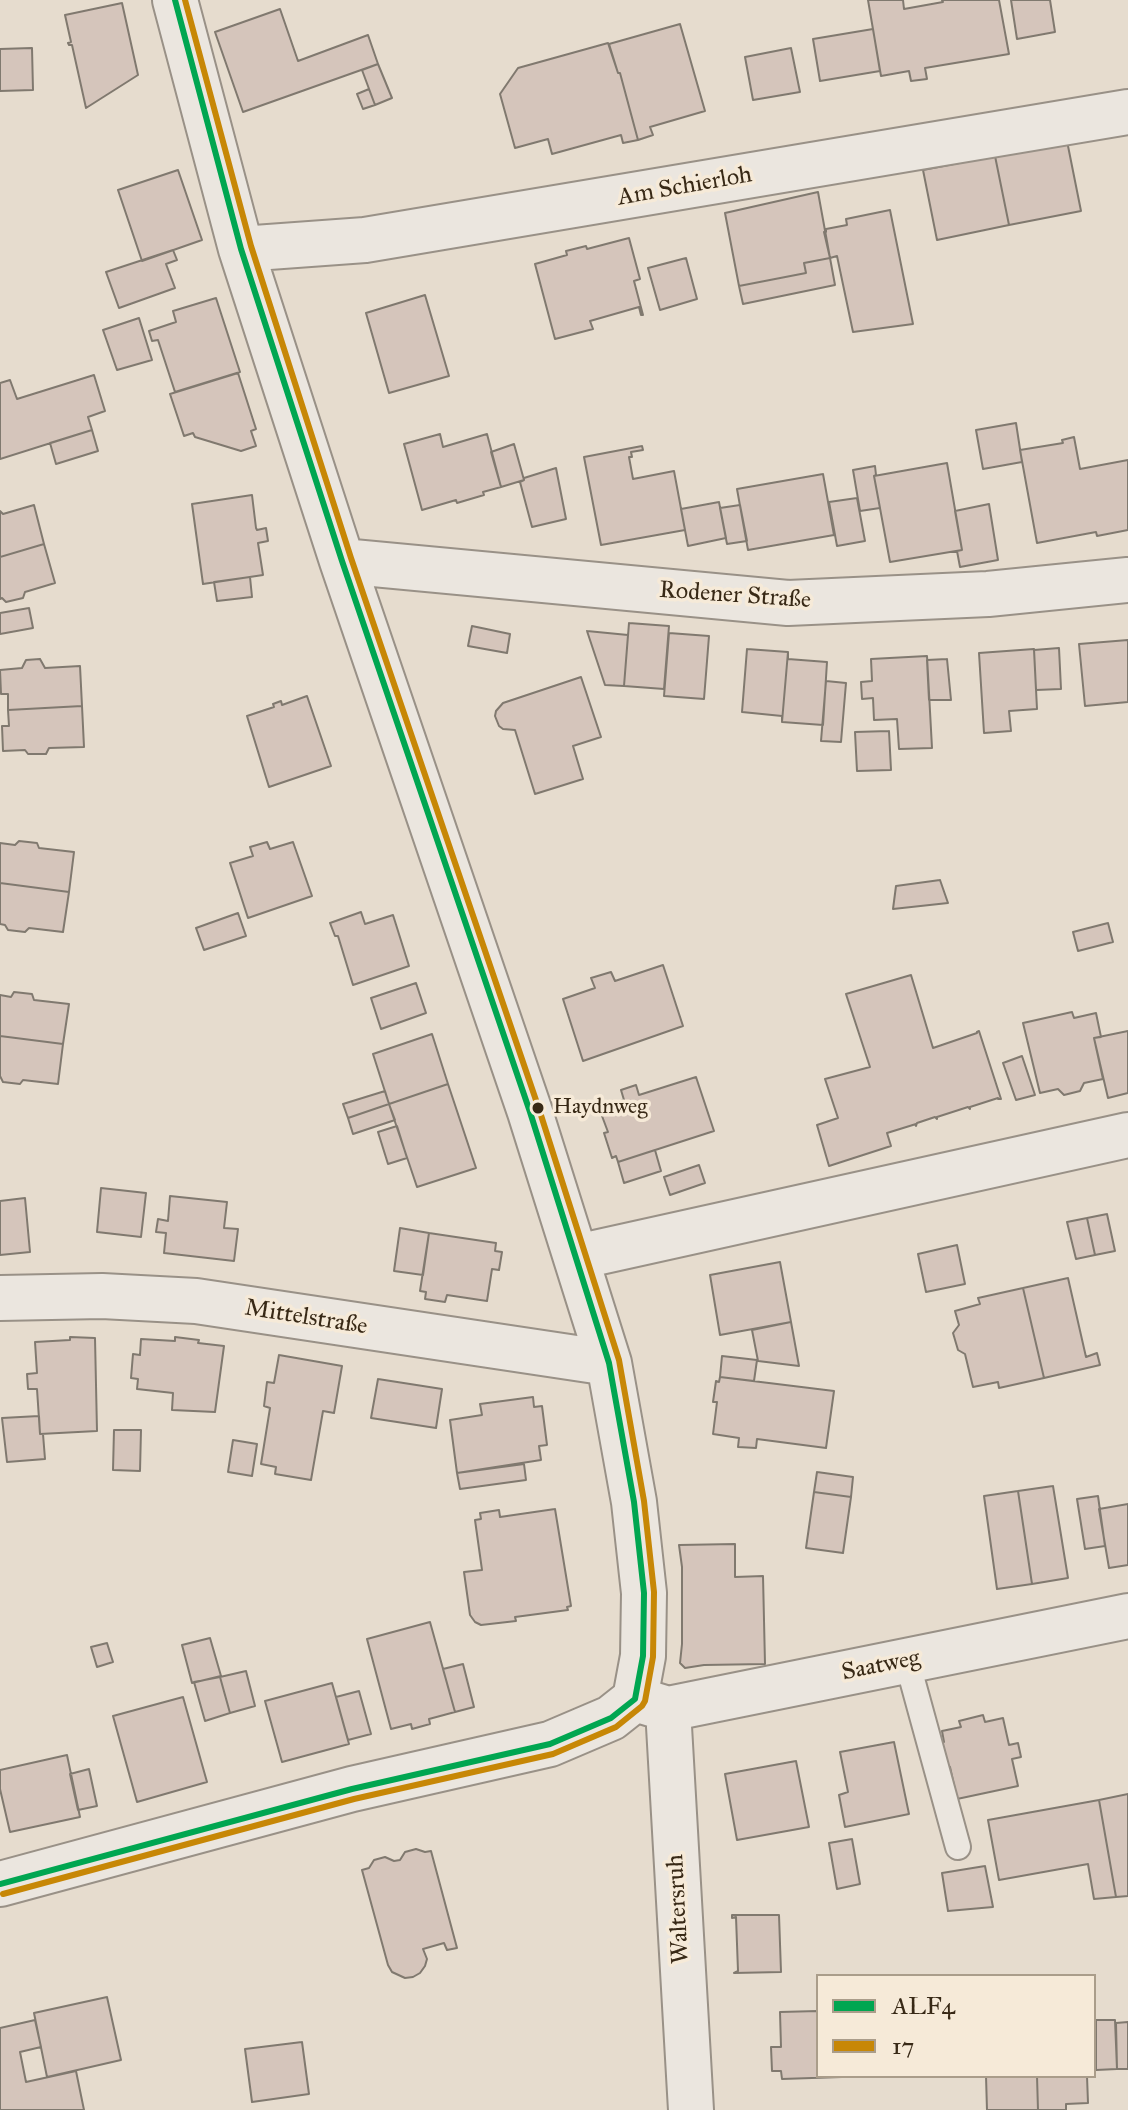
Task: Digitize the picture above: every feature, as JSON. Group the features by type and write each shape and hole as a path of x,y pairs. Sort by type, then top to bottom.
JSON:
{"street":[{"name":"Waltersruh","path":"175,0 241,249 342,561 520,1082 609,1363 634,1502 644,1593 643,1656 651,1704 691,2110"},
{"name":"Am Schierloh","path":"241,249 365,240 1128,112"},
{"name":"Rodener Straße","path":"342,561 788,603 988,594 1128,580"},
{"path":"577,1257 1128,1135"},
{"name":"Mittelstraße","path":"0,1298 102,1296 196,1301 609,1363"},
{"name":"Saatweg","path":"651,1704 907,1661 1128,1616"},
{"path":"0,1884 352,1789 550,1744 651,1704"}],"lane":[{"path":"907,1661 958,1847"}],"building":[{"path":"868,0 903,0 904,9 942,0 999,0 1009,54 925,68 927,79 911,81 909,71 881,76"},
{"path":"1011,0 1050,0 1055,32 1017,39"},
{"path":"122,3 138,75 86,108 72,45 68,43 71,42 65,15"},
{"path":"280,9 298,61 368,35 378,64 243,112 215,32"},
{"path":"680,24 705,111 650,127 653,135 638,140 609,44"},
{"path":"873,29 880,71 820,81 813,39"},
{"path":"608,43 620,73 638,140 623,143 621,135 552,154 548,139 515,148 500,94 518,68"},
{"path":"32,48 33,90 0,91 0,49"},
{"path":"791,48 800,92 753,100 745,57"},
{"path":"378,64 392,98 375,105 362,70"},
{"path":"369,89 375,105 363,109 357,94"},
{"path":"1067,141 1081,211 1009,225 995,156"},
{"path":"995,156 1009,225 937,240 923,170"},
{"path":"178,170 202,240 142,261 118,190"},
{"path":"818,192 830,258 804,263 806,273 739,286 725,213"},
{"path":"890,210 913,324 853,332 837,256 830,258 824,232 847,225 846,219"},
{"path":"629,238 640,279 634,281 643,315 639,307 590,321 593,329 555,339 535,264 567,255 566,251"},
{"path":"173,250 177,260 166,264 175,288 119,308 106,272"},
{"path":"686,258 697,299 660,310 648,268"},
{"path":"830,258 835,285 743,304 739,286 806,273 804,263"},
{"path":"425,295 449,376 389,393 366,313"},
{"path":"216,298 240,372 175,392 158,340 152,341 149,331 176,322 173,311"},
{"path":"139,318 152,360 117,370 103,330"},
{"path":"238,373 256,429 251,431 256,446 241,451 195,437 193,433 184,436 170,394"},
{"path":"94,375 105,411 88,417 92,430 0,459 0,383 10,380 17,399"},
{"path":"1016,423 1022,462 983,469 976,430"},
{"path":"92,430 98,451 56,464 50,443"},
{"path":"440,434 443,447 487,434 501,487 457,503 456,500 422,510 404,444"},
{"path":"1074,437 1080,469 1128,460 1128,530 1097,536 1096,532 1037,543 1020,450 1063,443 1062,440"},
{"path":"514,444 524,480 501,487 491,452"},
{"path":"642,446 643,450 631,452 632,457 629,457 633,479 674,471 685,530 601,545 584,457"},
{"path":"947,463 962,550 890,562 874,476"},
{"path":"875,466 880,508 860,511 853,470"},
{"path":"556,468 566,519 532,527 520,482"},
{"path":"823,474 834,535 748,550 737,489"},
{"path":"252,495 256,528 266,528 268,541 258,543 263,575 203,584 192,504"},
{"path":"857,498 865,541 837,546 829,502"},
{"path":"719,502 726,538 688,546 681,509"},
{"path":"989,504 998,560 960,567 957,551 962,550 955,511"},
{"path":"34,505 44,544 0,557 0,511 3,514"},
{"path":"740,505 747,541 727,544 720,508"},
{"path":"44,544 55,583 25,592 23,598 6,602 0,599 0,557"},
{"path":"250,577 252,597 217,601 214,582"},
{"path":"29,608 33,628 0,634 0,613"},
{"path":"629,623 669,626 664,689 624,686"},
{"path":"472,626 510,634 507,653 468,646"},
{"path":"587,631 628,635 624,686 605,685"},
{"path":"669,633 709,636 704,699 664,696"},
{"path":"1128,640 1128,702 1085,706 1079,644"},
{"path":"1059,648 1061,689 1036,690 1034,650"},
{"path":"747,649 788,652 782,722 782,716 742,712"},
{"path":"1034,649 1037,709 1009,711 1011,731 984,733 979,653"},
{"path":"788,652 788,659 827,662 823,725 782,722"},
{"path":"927,656 932,748 899,749 897,719 874,720 873,698 862,699 861,682 872,681 871,659"},
{"path":"40,659 45,668 80,666 82,706 8,710 8,694 1,694 0,670 22,668 26,660"},
{"path":"947,659 951,700 929,700 927,660"},
{"path":"581,677 601,737 573,746 583,779 535,794 515,730 499,726 496,711 503,703"},
{"path":"826,681 846,683 841,742 821,741"},
{"path":"307,696 331,766 269,787 247,716 274,707 273,704 281,701 282,705"},
{"path":"82,706 84,747 49,748 46,754 28,754 25,750 3,751 2,726 9,726 8,710"},
{"path":"889,731 891,770 857,771 855,732"},
{"path":"19,841 37,843 39,848 74,852 69,892 0,883 0,843 15,845"},
{"path":"267,842 270,849 293,842 312,896 248,918 230,863 253,856 250,847"},
{"path":"940,880 948,903 893,909 896,886"},
{"path":"0,883 69,892 63,932 29,928 25,932 8,930 0,924"},
{"path":"361,912 365,924 393,915 409,966 353,985 338,936 335,936 330,923"},
{"path":"238,913 246,936 204,950 196,928"},
{"path":"1108,923 1113,942 1078,951 1073,932"},
{"path":"663,965 683,1026 583,1061 563,999 595,988 591,978 611,972 615,981"},
{"path":"911,975 933,1048 979,1031 1001,1099 887,1133 891,1146 829,1166 817,1125 838,1118 825,1079 870,1067 846,994"},
{"path":"416,983 426,1013 381,1029 371,998"},
{"path":"14,992 32,994 34,1000 69,1004 63,1044 0,1036 0,995 11,997"},
{"path":"1072,1012 1074,1018 1096,1013 1101,1037 1094,1038 1103,1079 1084,1083 1080,1091 1064,1095 1058,1089 1040,1093 1023,1023"},
{"path":"1128,1031 1128,1093 1108,1098 1094,1038"},
{"path":"432,1034 448,1084 389,1104 373,1054"},
{"path":"0,1036 63,1044 58,1084 23,1080 20,1084 3,1082 0,1076"},
{"path":"1022,1056 1035,1095 1016,1100 1003,1063"},
{"path":"696,1077 714,1131 618,1162 616,1156 612,1158 604,1133 608,1132 599,1108 624,1100 621,1090 636,1085 639,1095"},
{"path":"448,1084 476,1168 417,1187 389,1104"},
{"path":"385,1091 389,1104 348,1118 343,1104"},
{"path":"389,1104 395,1120 353,1134 348,1118"},
{"path":"397,1126 407,1158 388,1164 378,1132"},
{"path":"655,1150 661,1171 624,1183 618,1162"},
{"path":"699,1165 705,1183 670,1195 664,1177"},
{"path":"101,1188 146,1193 141,1237 97,1232"},
{"path":"170,1196 227,1202 224,1228 238,1229 234,1261 164,1253 166,1233 156,1232 158,1219 168,1221"},
{"path":"25,1198 30,1252 0,1255 0,1201"},
{"path":"1107,1214 1115,1251 1095,1255 1087,1218"},
{"path":"1087,1218 1095,1255 1076,1259 1067,1222"},
{"path":"400,1228 429,1233 423,1275 394,1271"},
{"path":"429,1233 496,1243 495,1251 502,1252 499,1270 492,1269 487,1301 447,1295 445,1302 425,1299 426,1292 420,1291"},
{"path":"957,1245 965,1284 926,1292 918,1254"},
{"path":"780,1262 791,1322 720,1335 710,1275"},
{"path":"1068,1278 1086,1357 1097,1353 1100,1365 1044,1378 1023,1288"},
{"path":"1023,1288 1044,1378 999,1388 998,1382 973,1387 965,1354 958,1350 953,1333 959,1325 955,1311 980,1304 978,1298"},
{"path":"791,1322 799,1366 758,1361 752,1330"},
{"path":"70,1337 95,1338 97,1431 40,1434 37,1389 28,1389 27,1374 37,1373 35,1342 70,1340"},
{"path":"175,1337 224,1346 215,1412 172,1410 173,1393 137,1389 138,1379 131,1378 133,1354 140,1355 141,1339 175,1341"},
{"path":"279,1355 342,1366 334,1413 323,1411 311,1480 275,1474 276,1467 261,1464 270,1408 264,1406 267,1382 274,1383"},
{"path":"722,1356 757,1360 754,1381 720,1377"},
{"path":"720,1377 834,1391 826,1448 757,1439 756,1448 738,1447 739,1438 713,1434 717,1402 713,1402 716,1381 719,1382"},
{"path":"378,1379 442,1389 436,1428 371,1418"},
{"path":"533,1397 534,1407 542,1406 547,1445 539,1446 541,1460 457,1473 450,1420 482,1415 480,1404"},
{"path":"39,1416 45,1459 7,1462 2,1418"},
{"path":"114,1430 141,1430 140,1471 113,1470"},
{"path":"233,1440 257,1444 252,1476 228,1472"},
{"path":"524,1464 526,1480 460,1489 457,1473"},
{"path":"817,1472 853,1477 851,1497 814,1492"},
{"path":"1053,1486 1068,1578 1032,1584 1018,1491"},
{"path":"1018,1491 1032,1584 997,1589 984,1496"},
{"path":"814,1492 851,1497 843,1553 806,1548"},
{"path":"1098,1496 1105,1546 1085,1549 1077,1499"},
{"path":"1128,1504 1128,1565 1109,1568 1099,1509"},
{"path":"555,1509 571,1606 567,1607 568,1610 515,1617 516,1621 481,1625 475,1622 470,1615 464,1572 482,1570 475,1520 481,1519 480,1513 499,1510 500,1517"},
{"path":"735,1544 735,1577 763,1576 765,1664 685,1668 680,1663 682,1567 679,1545"},
{"path":"430,1622 455,1712 429,1719 430,1724 412,1729 411,1724 391,1729 367,1639"},
{"path":"210,1638 221,1676 192,1683 182,1645"},
{"path":"107,1643 113,1662 97,1667 91,1647"},
{"path":"463,1664 474,1707 455,1712 443,1669"},
{"path":"246,1671 255,1706 230,1713 220,1677"},
{"path":"220,1677 230,1713 205,1721 194,1682"},
{"path":"332,1683 349,1744 282,1762 265,1701"},
{"path":"359,1691 371,1734 348,1740 336,1697"},
{"path":"183,1697 207,1782 137,1802 113,1716"},
{"path":"983,1715 985,1722 1003,1718 1009,1745 1018,1743 1021,1757 1012,1759 1018,1786 957,1799 950,1767 945,1768 939,1743 944,1742 942,1731 961,1727 959,1721"},
{"path":"894,1742 909,1814 845,1827 839,1795 848,1792 840,1752"},
{"path":"67,1755 80,1817 10,1832 0,1789 0,1770"},
{"path":"796,1761 809,1827 737,1840 725,1774"},
{"path":"89,1769 97,1806 78,1810 70,1774"},
{"path":"1128,1794 1128,1896 1116,1897 1099,1800"},
{"path":"1099,1800 1116,1897 1094,1899 1088,1864 999,1880 988,1820"},
{"path":"852,1839 860,1884 837,1889 829,1843"},
{"path":"416,1849 431,1851 457,1948 447,1950 444,1943 423,1949 427,1959 425,1966 420,1973 405,1978 392,1972 388,1965 362,1870 369,1868 374,1860 385,1857 400,1860 405,1852"},
{"path":"985,1866 993,1907 948,1911 942,1873"},
{"path":"732,1915 779,1915 781,1972 734,1973 738,1971 736,1917 732,1918"},
{"path":"107,1997 121,2060 47,2077 34,2013"},
{"path":"816,2011 816,2078 782,2079 781,2071 772,2071 771,2047 781,2047 780,2012"},
{"path":"35,2020 41,2047 20,2052 26,2082 76,2071 84,2110 0,2110 0,2028"},
{"path":"1096,2020 1115,2020 1117,2069 1096,2070"},
{"path":"1128,2022 1128,2069 1117,2069 1116,2023"},
{"path":"302,2042 309,2094 252,2102 245,2049"},
{"path":"986,2078 1037,2078 1038,2110 987,2110"},
{"path":"1037,2078 1087,2078 1088,2103 1066,2104 1066,2110 1038,2110"}],"transit line":[{"name":"ALF4","path":"0,1884 352,1789 550,1744 611,1718 635,1699 643,1656 644,1593 634,1502 609,1363 530,1112 342,561 241,249 175,0"},
{"name":"17","path":"3,1894 354,1799 553,1754 616,1727 642,1706 653,1657 654,1592 644,1501 619,1360 539,1109 351,558 251,246 185,0"}],"place":[{"name":"Haydnweg","path":"538,1108"}]}
